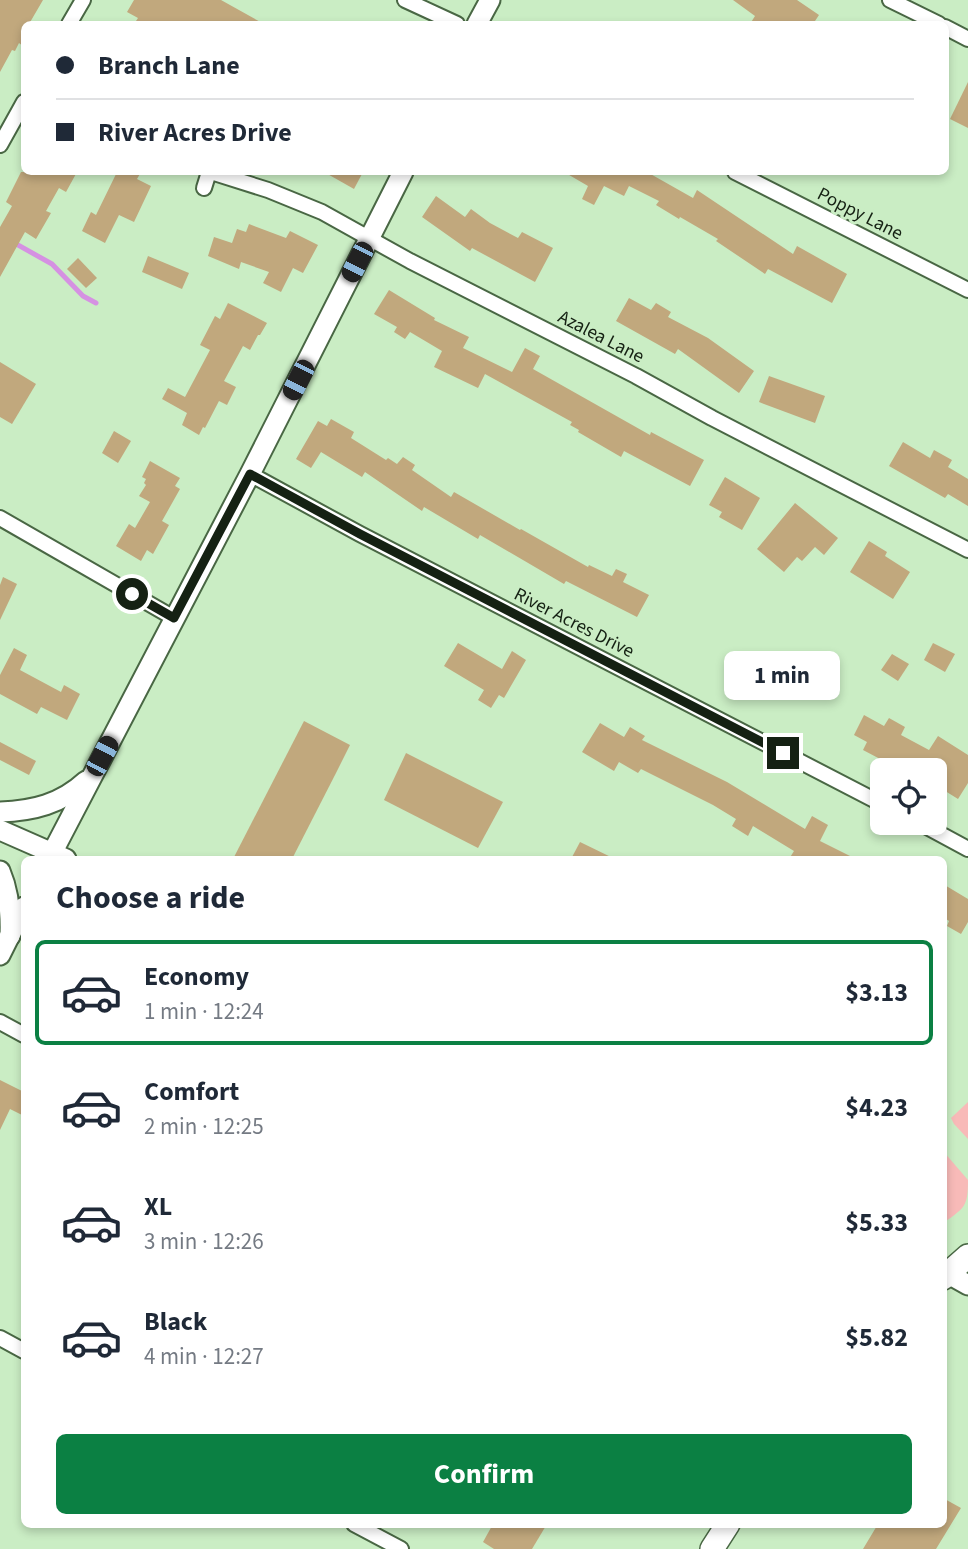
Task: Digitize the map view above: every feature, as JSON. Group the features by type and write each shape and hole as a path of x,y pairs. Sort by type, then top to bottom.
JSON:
{"main road":[{"path":"951,1277 968,1256"},
{"path":"712,1549 725,1528"}],"street":[{"path":"71,21 83,0"},
{"path":"405,0 450,21"},
{"path":"478,21 489,0"},
{"path":"890,0 933,21"},
{"path":"949,29 968,39"},
{"path":"0,145 21,107"},
{"name":"Azalea Lane","path":"204,188 209,175"},
{"name":"Azalea Lane","path":"219,175 297,200 344,223 410,261 968,550"},
{"path":"56,856 92,776 250,474 401,175"},
{"name":"Poppy Lane","path":"741,175 968,290"},
{"name":"River Acres Drive","path":"250,474 360,534 870,798"},
{"path":"0,518 174,618"},
{"path":"0,812 25,811 48,805 74,792 92,776"},
{"path":"0,830 54,856"},
{"path":"942,835 968,849"},
{"path":"0,871 9,900 10,936"},
{"path":"0,955 21,913"},
{"path":"0,1022 21,1033"},
{"path":"0,1338 21,1349"},
{"path":"362,1528 401,1549"}],"shaded area":[{"path":"968,1102 968,1139 951,1118"},
{"path":"947,1156 968,1180 966,1201 947,1220"}],"building":[{"path":"0,0 43,0 31,21 21,21 21,45 19,43 15,51 12,50 0,72"},
{"path":"134,0 221,0 259,21 136,21 138,18 127,12"},
{"path":"733,0 797,0 819,15 815,21 752,21 755,16"},
{"path":"968,82 968,128 950,119"},
{"path":"21,172 21,175 75,175 66,192 59,188 46,211 51,213 36,239 25,232 0,277 0,227 12,206 6,202"},
{"path":"116,175 139,175 137,179 151,186 134,222 119,215 105,243 82,231 91,212 96,215"},
{"path":"329,175 361,175 354,189"},
{"path":"569,175 652,175 693,198 697,190 793,254 797,246 847,274 832,303 768,269 765,274 716,241 718,239 680,217 679,219 656,205 659,201 629,186 624,196 604,186 594,205 582,199 588,186"},
{"path":"436,196 465,217 471,209 518,238 522,232 553,248 535,282 472,248 470,251 422,217"},
{"path":"249,224 286,238 290,231 318,245 303,273 293,268 281,292 263,283 269,272 241,262 239,269 208,256 214,237 232,243 237,229 246,232"},
{"path":"148,256 189,273 182,289 142,272"},
{"path":"78,258 97,278 86,288 67,269"},
{"path":"389,290 435,318 434,320 469,337 463,348 512,372 525,348 540,356 533,369 650,435 651,432 704,460 690,486 624,451 621,457 578,432 579,430 570,425 572,422 485,374 478,388 434,367 442,351 410,332 405,339 394,332 397,327 374,314"},
{"path":"629,298 651,310 656,303 671,312 668,317 708,338 754,371 739,393 678,349 675,354 616,321"},
{"path":"228,303 267,323 250,350 243,346 224,381 236,387 227,405 219,401 199,435 182,425 187,413 162,399 168,388 185,397 210,350 200,345 215,316 220,319"},
{"path":"0,362 36,384 12,424 0,417"},
{"path":"769,376 825,396 815,423 759,402"},
{"path":"331,419 354,432 351,438 386,460 388,458 397,464 403,457 415,465 412,470 451,497 454,492 588,567 589,565 612,576 616,569 627,574 623,582 649,595 637,617 566,581 564,584 480,535 478,539 424,507 422,511 365,472 362,477 321,452 311,468 296,459 318,421 327,426"},
{"path":"114,431 131,441 118,463 102,453"},
{"path":"903,442 930,458 934,450 952,460 948,467 968,479 968,506 948,494 945,498 889,466"},
{"path":"150,461 180,478 175,486 180,489 162,521 169,525 153,554 147,550 141,561 116,546 129,524 135,528 150,502 139,496 146,485 146,479 142,477"},
{"path":"725,477 760,498 742,530 719,517 722,512 709,505"},
{"path":"795,503 838,538 824,555 815,547 802,561 797,557 784,572 757,549"},
{"path":"869,541 887,552 885,556 910,572 893,599 850,572"},
{"path":"3,577 17,584 0,620 0,585"},
{"path":"458,643 502,669 512,651 526,660 504,698 499,695 491,708 478,700 484,690 444,666"},
{"path":"933,643 955,654 945,672 924,660"},
{"path":"14,648 27,655 20,670 61,692 64,685 80,694 67,720 41,707 37,714 0,694 0,675"},
{"path":"892,654 909,664 898,681 881,670"},
{"path":"864,715 884,726 889,718 905,727 901,735 929,750 938,736 968,755 968,783 958,799 947,792 947,758 878,758 863,750 867,742 854,735"},
{"path":"304,721 350,745 294,856 235,856"},
{"path":"600,723 624,737 630,727 645,736 642,740 727,782 805,829 812,816 828,825 820,841 850,856 791,856 794,851 753,826 748,836 732,826 736,819 641,769 638,773 619,762 614,771 582,752"},
{"path":"0,742 36,761 29,775 0,760"},
{"path":"406,753 503,802 478,848 384,800"},
{"path":"580,842 609,856 573,856"},
{"path":"947,886 968,899 968,922 961,934 947,926"},
{"path":"0,1080 21,1090 21,1114 10,1109 0,1130"},
{"path":"947,1500 961,1508 936,1549 863,1549 876,1528 947,1528"},
{"path":"491,1528 545,1528 532,1549 494,1549 483,1542"}],"waterway":[{"path":"0,235 52,264 83,296 96,303"}],"route":[{"path":"132,594 174,618 250,474 360,534 783,753"}]}
